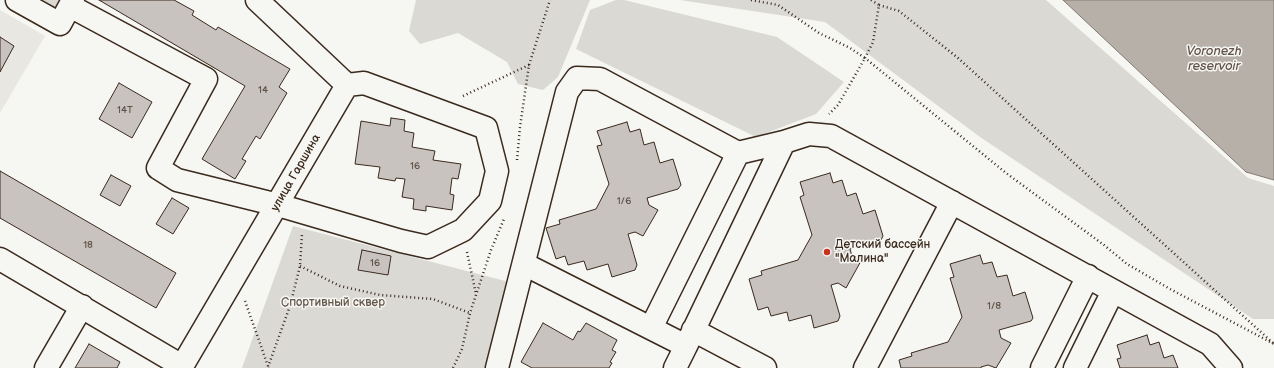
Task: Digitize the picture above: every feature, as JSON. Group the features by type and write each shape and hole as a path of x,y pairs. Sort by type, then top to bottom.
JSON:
{"street":[{"path":"16,0 60,24 72,3 206,79 158,168 177,180 278,205 394,239 428,247 462,230 490,201 497,171 486,128 364,83 347,85 257,0"},
{"path":"496,368 524,264 567,92 578,78 600,79 738,153 784,142 809,134 831,136 1210,344 1231,368"},
{"name":"улица Гаршина","path":"182,367 347,85"},
{"path":"675,368 784,142"},
{"path":"652,328 738,153"},
{"path":"865,368 952,202"},
{"path":"0,259 82,306 182,367"},
{"path":"524,264 652,328 690,338 764,368"},
{"path":"1042,368 1088,276"},
{"path":"1075,368 1113,291"},
{"path":"46,368 82,306"}],"path":[{"path":"517,164 520,127 530,65 550,0"},
{"path":"751,0 778,5 819,33 850,48 865,58 1006,173 1104,245 1127,264 1170,289 1274,344"},
{"path":"871,0 879,5 899,11 958,58 1274,344"},
{"path":"838,105 873,42 879,5"},
{"path":"435,109 530,65"},
{"path":"269,367 290,306 300,266 304,212"},
{"path":"453,368 462,349 470,313 491,250 506,215"},
{"path":"462,230 476,294"},
{"path":"300,266 340,286 380,295 433,299 470,313"},
{"path":"236,276 269,367"}],"shaded area":[{"path":"0,10 45,36 0,113"}],"green space":[{"path":"31,0 65,0 62,6 49,10"},
{"path":"416,0 590,0 558,77 543,90 518,84 507,62 458,33 420,44 409,31"},
{"path":"616,0 624,0 777,37 844,82 816,114 756,137 576,49 590,10"},
{"path":"680,0 1046,0 1248,178 1274,186 1274,319 1253,319 980,137 825,22"},
{"name":"Спортивный сквер","path":"293,226 513,283 492,368 242,368"}],"water":[{"name":"Voronezh reservoir","path":"1063,0 1274,0 1274,180 1246,172"}],"building":[{"path":"99,0 174,0 194,11 192,15 216,30 218,27 290,69 279,87 287,93 260,139 256,136 242,159 246,161 235,179 202,159 245,86"},
{"path":"0,37 14,46 0,72"},
{"path":"119,83 152,102 132,138 99,119"},
{"path":"391,118 405,120 404,131 414,133 412,147 435,151 433,160 461,164 458,179 452,178 450,194 454,195 452,210 426,206 426,211 413,209 414,199 402,197 405,179 396,178 395,181 378,178 380,167 355,164 361,121 390,126"},
{"path":"627,122 630,132 640,129 644,145 654,142 660,163 673,159 681,185 678,189 647,198 649,205 658,210 643,236 635,232 628,234 637,265 635,270 612,277 608,264 587,270 584,261 568,265 565,256 556,259 546,228 560,224 559,220 596,209 609,184 597,146 602,145 597,131"},
{"path":"0,171 176,273 156,308 0,218"},
{"name":"Детский бассейн \"Малина\"","path":"830,173 833,183 842,180 847,196 856,193 863,214 875,210 883,236 881,240 850,249 852,256 861,261 846,288 838,283 831,285 840,316 838,321 814,328 811,315 789,321 787,312 771,316 768,307 758,310 749,279 762,275 761,271 798,260 812,235 800,197 804,195 800,182"},
{"path":"111,175 131,186 120,206 100,195"},
{"path":"172,198 189,208 173,234 156,224"},
{"path":"362,250 391,256 388,275 358,270"},
{"path":"980,255 983,264 992,262 997,277 1007,275 1013,296 1025,292 1033,318 1031,321 999,330 1001,338 1011,343 996,368 988,365 981,368 901,368 899,360 912,356 911,353 948,342 962,317 950,278 954,277 950,264"},
{"path":"543,323 573,340 578,331 580,332 586,323 617,340 612,350 616,352 610,362 612,363 609,368 532,368 521,362"},
{"path":"1147,335 1150,345 1159,342 1164,358 1173,355 1178,368 1120,368 1117,359 1121,358 1117,345"},
{"path":"89,344 120,362 117,368 75,368"}],"place":[{"name":"Детский бассейн \"Малина\"","path":"827,252"}]}
